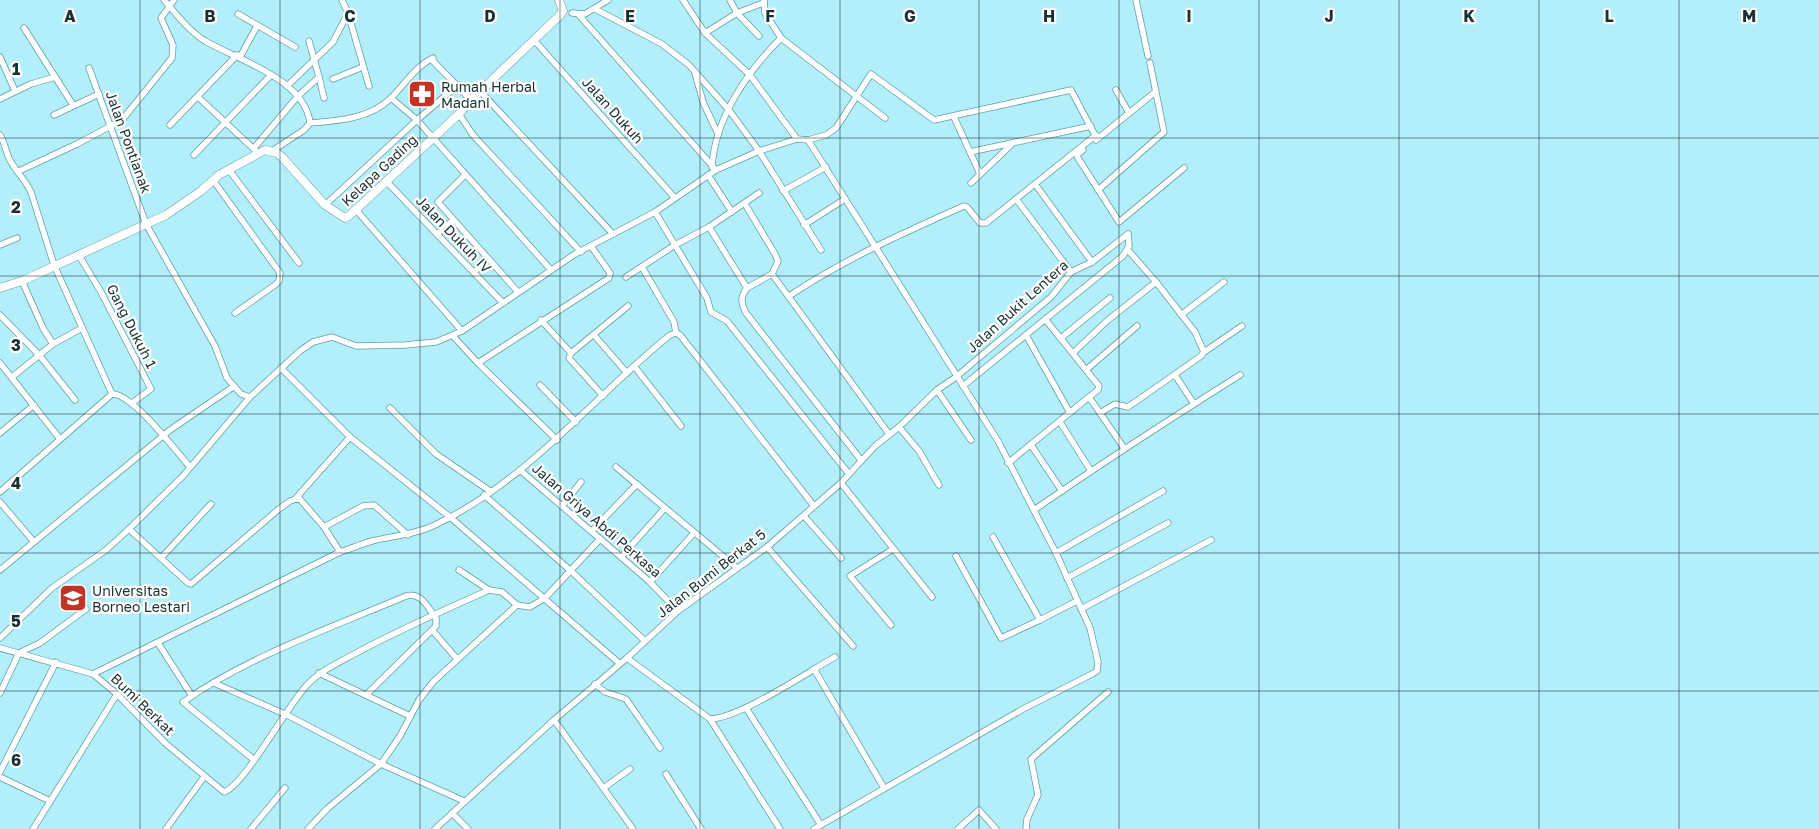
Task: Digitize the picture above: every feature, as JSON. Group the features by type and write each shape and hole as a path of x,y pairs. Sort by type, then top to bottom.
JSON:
{"street":[{"path":"164,0 204,40 238,56 287,86 298,96 309,114 310,123"},
{"path":"19,171 111,127 128,112 172,58 172,45 161,18 174,0"},
{"path":"342,0 348,13 369,86"},
{"name":"Kelapa Gading","path":"272,151 282,157 325,205 344,218 357,211 431,138 459,114 562,11 559,0"},
{"path":"608,0 595,9 575,14 714,169"},
{"path":"683,0 705,33 750,75 797,139"},
{"path":"730,0 738,13 759,36"},
{"path":"1136,0 1148,56"},
{"path":"705,33 738,13 764,2 770,24 781,38 885,118"},
{"path":"595,9 662,44 695,72 729,110 759,151 820,250"},
{"path":"287,86 313,59 326,50 338,36 348,13"},
{"path":"238,14 295,47"},
{"path":"170,125 238,56 257,26"},
{"path":"24,28 72,106"},
{"path":"714,169 718,134 729,110 750,75 781,38"},
{"name":"Jalan Dukuh","path":"533,39 675,198"},
{"path":"309,41 324,98"},
{"path":"0,57 15,91"},
{"path":"256,151 272,151 304,130 310,123 350,118 369,112 391,98 404,83 432,58 443,73 454,84 458,85 471,100"},
{"path":"1098,190 1164,132 1154,93 1150,63"},
{"path":"333,79 363,67"},
{"name":"Jalan Pontianak","path":"89,68 146,224 214,346 227,378 233,387"},
{"path":"695,72 703,102 718,134"},
{"path":"0,638 52,588 106,550 128,529 190,467 250,397 300,351 322,338 332,337 351,345 373,347 436,342 453,336 551,270 654,212 714,169 759,151 797,139 808,140 829,134 836,128 871,74 934,120 1072,90 1096,137"},
{"path":"194,155 270,76"},
{"path":"0,99 15,91 55,77"},
{"path":"0,288 22,281 176,209 213,180 256,151 298,96 319,77"},
{"path":"325,205 458,85"},
{"path":"1116,90 1129,113"},
{"path":"480,91 613,234"},
{"path":"789,296 820,275 873,246 964,206 967,206 980,223 986,223 1154,93"},
{"path":"54,115 99,94"},
{"path":"198,97 256,151"},
{"path":"391,98 417,120 431,138 551,270"},
{"path":"459,114 473,135 581,252"},
{"path":"954,117 980,174"},
{"path":"970,152 1091,126"},
{"path":"0,135 8,149 9,159 19,171 31,192 54,265 112,394"},
{"path":"1096,137 1077,155 1117,221 1120,222 1184,168"},
{"path":"808,140 873,246 998,441 1056,553 1095,642 1098,662 1097,671 1023,709 814,829"},
{"path":"971,182 1012,144"},
{"path":"783,191 826,167"},
{"path":"229,170 299,263"},
{"path":"465,175 438,202 518,292"},
{"path":"708,175 732,212"},
{"path":"213,180 280,273 279,281 275,285 235,313"},
{"name":"Jalan Dukuh IV","path":"387,182 503,303"},
{"path":"1035,184 1092,262"},
{"path":"626,277 675,245 709,227 760,193"},
{"path":"1016,198 1071,272"},
{"path":"804,225 845,199"},
{"path":"745,204 778,261 772,274 747,288 742,293 741,303 746,313 861,460"},
{"path":"357,211 462,331"},
{"path":"654,212 707,298 712,312 727,321 849,474"},
{"path":"438,234 453,220"},
{"path":"709,227 747,288"},
{"name":"Jalan Bukit Lentera","path":"956,377 1051,297 1071,272 1092,262 1128,234 1128,250"},
{"path":"0,245 17,238"},
{"path":"478,363 541,320 609,278 610,273 592,246"},
{"path":"963,386 1128,250 1195,332 1204,352"},
{"name":"Gang Dukuh 1","path":"78,254 101,292 151,389 132,404"},
{"path":"474,272 489,259"},
{"path":"642,267 674,322 676,333 680,335 814,506"},
{"path":"772,274 888,434"},
{"path":"22,281 43,328 53,344"},
{"path":"1073,353 1156,282"},
{"path":"1181,315 1224,282"},
{"path":"1061,338 1110,298"},
{"path":"603,396 569,358 571,353 628,306"},
{"path":"0,315 40,356 75,400"},
{"path":"1008,463 1098,390 1099,386 1045,318"},
{"path":"541,320 571,353"},
{"path":"1086,370 1137,326"},
{"path":"1100,413 1115,404 1124,407 1132,405 1242,326"},
{"path":"12,377 53,344 82,328"},
{"path":"93,674 340,552 373,541 408,535 450,517 520,470 557,440 634,366 670,335 676,333"},
{"path":"594,334 627,373"},
{"path":"1026,334 1070,413"},
{"path":"453,336 557,440"},
{"path":"0,363 60,439"},
{"path":"634,366 681,426"},
{"path":"281,368 350,437 450,517 619,663"},
{"path":"1034,510 1124,448 1144,438 1240,374"},
{"path":"1175,375 1194,404"},
{"name":"Jalan Bumi Berkat 5","path":"435,829 554,720 627,658 678,611 767,547 804,516 842,483 861,460 888,434 899,427 937,390 956,377"},
{"path":"540,385 576,422"},
{"path":"0,570 163,436 233,387 250,397"},
{"path":"937,390 971,440"},
{"path":"0,492 112,394 117,394 132,404 190,467"},
{"path":"1089,397 1124,448"},
{"path":"0,433 34,405"},
{"path":"390,408 436,454 490,491"},
{"path":"1060,422 1091,471"},
{"path":"899,427 919,451 939,485"},
{"path":"128,529 191,584 238,542 296,498 350,437"},
{"path":"1031,445 1062,490"},
{"path":"616,467 737,568"},
{"name":"Jalan Griya Abdi Perkasa","path":"520,470 650,582 678,611"},
{"path":"562,506 581,482"},
{"path":"842,483 932,596"},
{"path":"592,532 636,484"},
{"path":"1056,553 1163,491"},
{"path":"484,495 571,571 645,641"},
{"path":"296,498 302,500 324,527 340,552"},
{"path":"0,502 34,542"},
{"path":"161,558 210,504"},
{"path":"324,527 363,506 374,505 408,535"},
{"path":"621,557 665,508"},
{"path":"804,516 841,558"},
{"path":"1067,578 1168,523"},
{"path":"650,582 694,532"},
{"path":"993,537 1040,620"},
{"path":"459,570 489,590 502,592 517,605 530,607 545,598 600,539"},
{"path":"1081,609 1211,540"},
{"path":"767,547 853,646"},
{"path":"891,625 850,576 893,549"},
{"path":"956,556 1001,638 1077,601"},
{"path":"366,695 432,631 437,622 434,614 420,596 414,594 406,596 257,661 214,682 184,702 254,759 287,715 298,695 318,673 434,614 489,590"},
{"path":"308,829 328,808 381,764 434,681 517,605"},
{"path":"0,693 20,653 40,643 86,610"},
{"path":"432,631 457,659"},
{"path":"158,643 192,696"},
{"name":"Bumi Berkat","path":"0,648 56,662 93,674 117,694 165,743 224,792 228,791 254,759"},
{"path":"710,719 724,718 746,708 835,657"},
{"path":"627,658 710,719 780,829"},
{"path":"1,768 56,662"},
{"path":"814,669 884,788"},
{"path":"318,673 410,716"},
{"path":"214,682 287,715 381,764 464,801"},
{"path":"595,684 605,692 626,699 660,748"},
{"path":"1026,829 1038,794 1031,759 1108,692"},
{"path":"33,829 117,694"},
{"path":"746,708 821,825"},
{"path":"554,720 605,787 633,829"},
{"path":"605,787 630,769"},
{"path":"666,774 701,829"},
{"path":"0,777 50,802"},
{"path":"167,829 204,777"},
{"path":"251,829 285,788"},
{"path":"958,829 980,810 996,829"},
{"path":"452,813 468,829"}],"place":[{"name":"Rumah Herbal Madani","path":"422,94"},
{"name":"Universitas Borneo Lestari","path":"73,598"}]}
